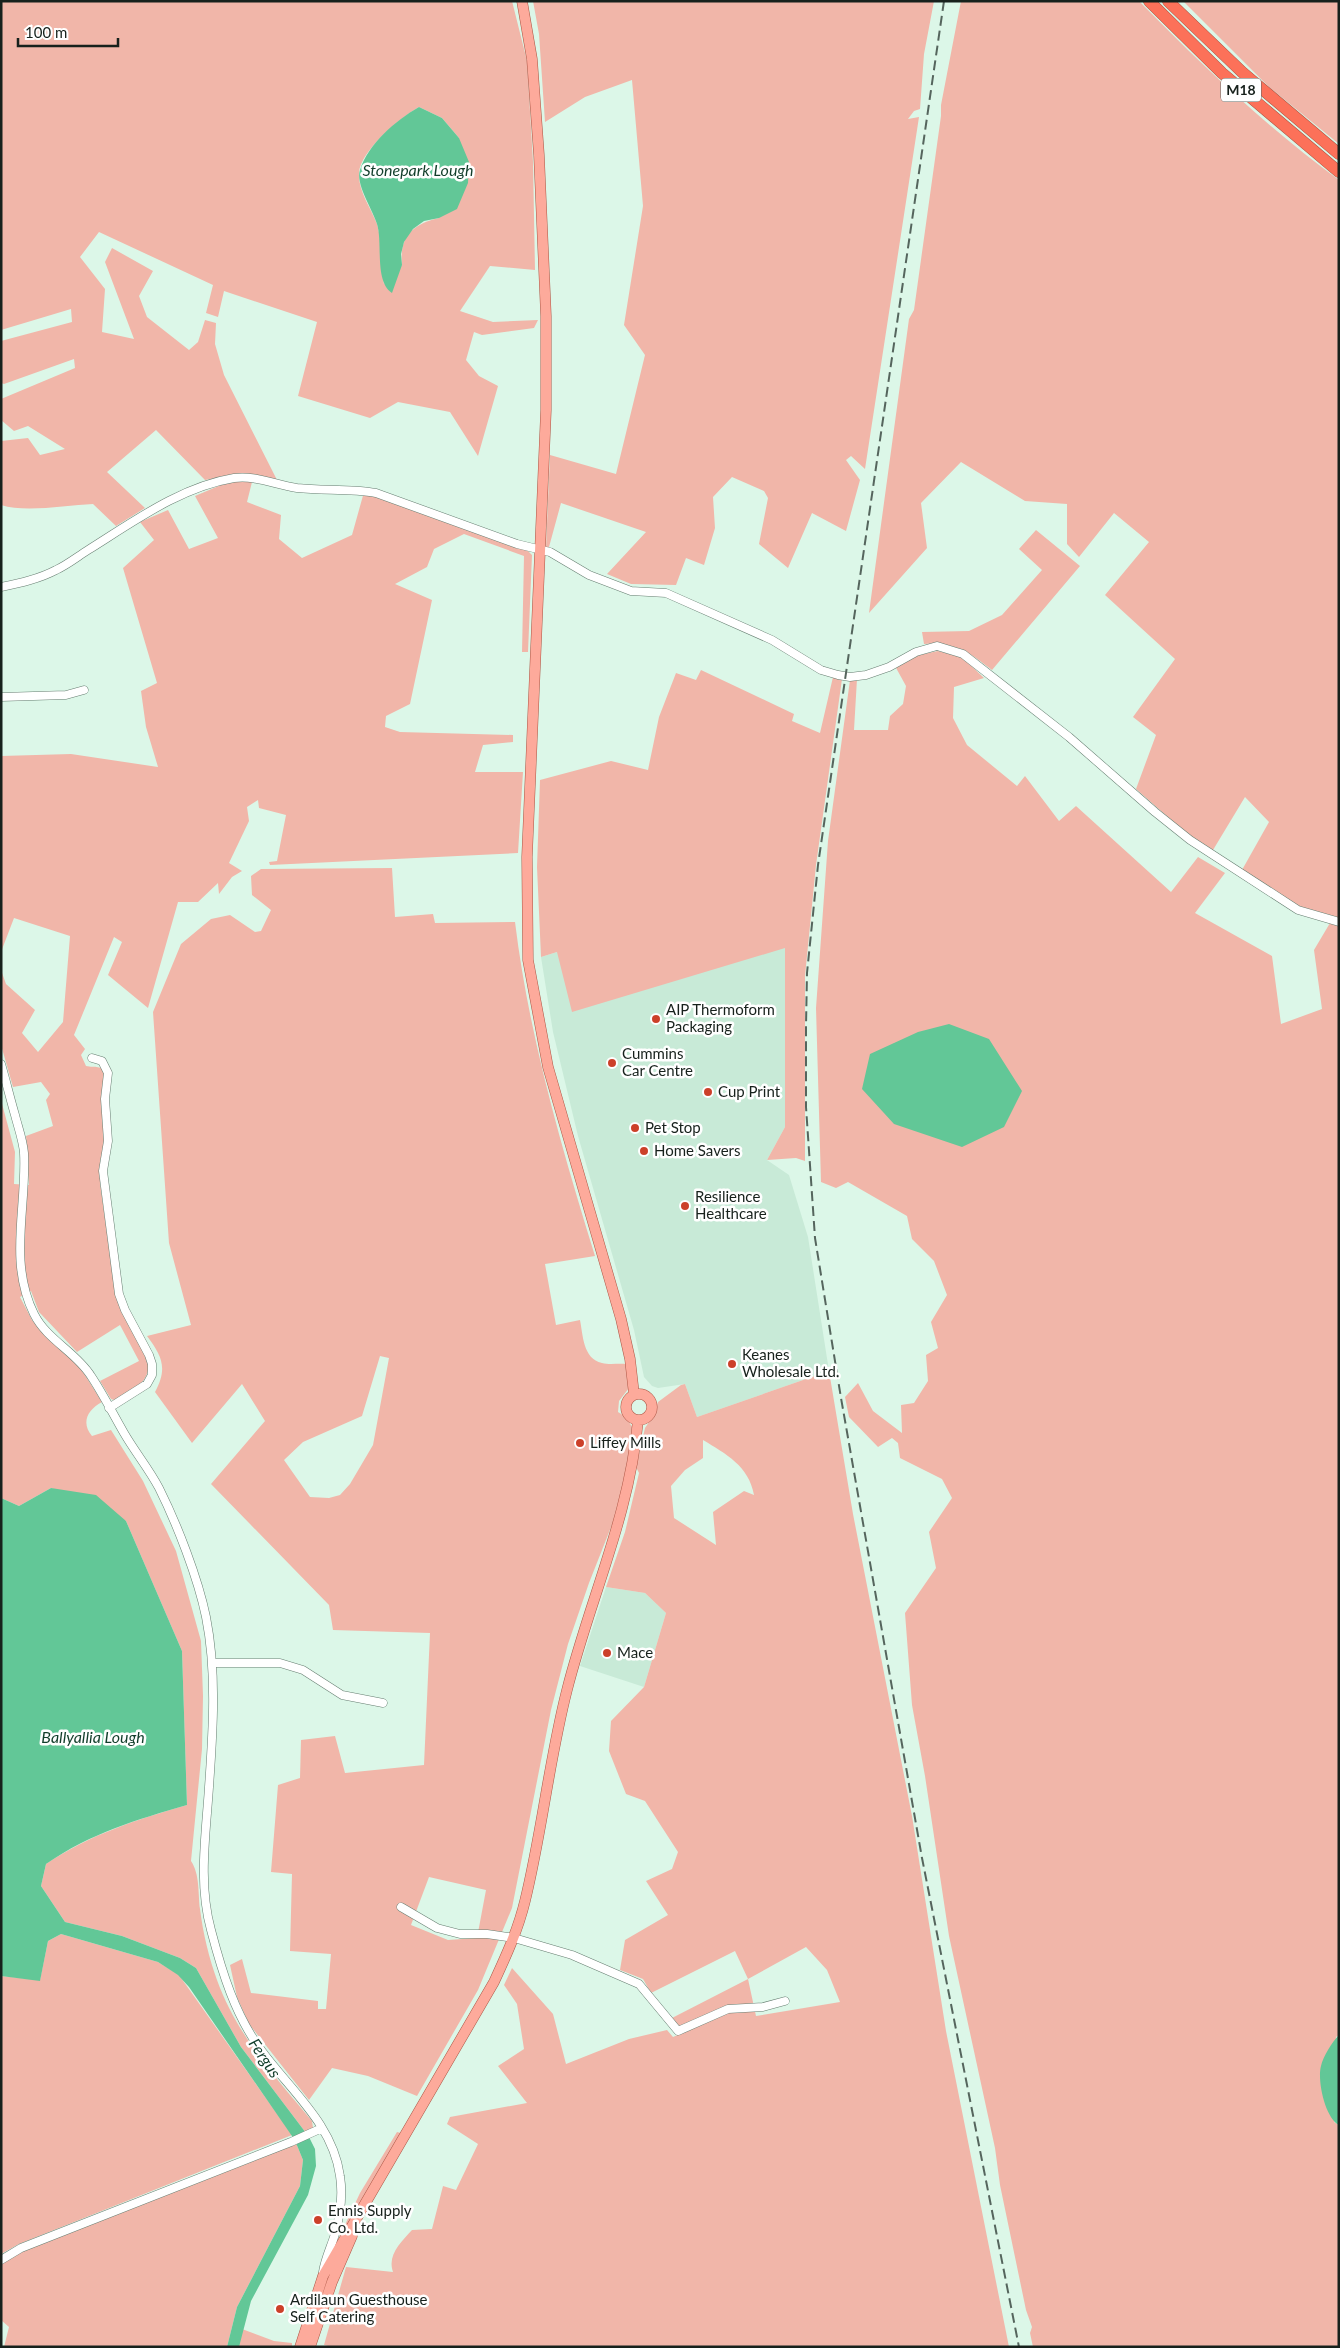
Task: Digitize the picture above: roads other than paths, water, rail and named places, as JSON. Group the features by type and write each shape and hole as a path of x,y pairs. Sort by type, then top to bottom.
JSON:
{"highway":[{"name":"M18","path":"1149,1 1222,74 1339,172"},
{"name":"M18","path":"1168,1 1242,72 1339,154"}],"main road":[{"path":"522,1 534,78 546,316 546,410 538,548 527,866 528,960 548,1067 621,1319 630,1359 634,1394"},
{"path":"634,1394 644,1394 648,1397 652,1406 649,1415 638,1420 629,1416 625,1406 627,1400 634,1394"},
{"path":"300,2347 323,2276 344,2235 391,2160 494,1982 514,1938 525,1902 560,1718 575,1659 624,1508 638,1420"},
{"path":"310,2347 332,2282 344,2235"}],"street":[{"path":"1,587 27,581 56,570 145,515 199,487 234,478 256,478 295,488 353,489 376,493 518,544 550,552 589,575 631,592 666,594 702,608 772,640 821,670 838,675 850,677 866,675 916,652 937,646 963,654 1069,737 1190,840 1298,910 1339,922"},
{"path":"1,697 66,695 84,690"},
{"path":"92,1058 102,1062 108,1073 105,1099 108,1141 103,1171 120,1294 125,1310 152,1364 152,1375 147,1384 109,1408"},
{"path":"1,1064 24,1148 25,1179 19,1226 20,1261 34,1315 52,1337 78,1358 91,1376 158,1488 176,1530 205,1615 212,1663 210,1760 204,1840 204,1881 209,1925 222,1971 249,2031 261,2051 322,2128 333,2149 340,2176 340,2207 344,2235"},
{"path":"212,1663 280,1663 303,1670 342,1696 384,1703"},
{"path":"401,1907 437,1928 460,1934 488,1934 514,1938 572,1955 639,1984 678,2031 728,2009 763,2008 785,2000"},
{"path":"1,2260 21,2248 291,2142 322,2128"}],"water":[{"name":"Stonepark Lough","path":"419,107 442,118 459,138 469,162 468,183 457,209 439,218 424,221 413,229 404,242 401,254 402,265 392,293 386,287 383,280 379,232 362,190 359,176 364,160 376,142 392,126"},
{"path":"949,1024 989,1039 1022,1091 1004,1127 962,1147 894,1124 862,1089 870,1054 918,1032"},
{"name":"Ballyallia Lough","path":"51,1488 96,1495 126,1521 182,1651 187,1805 114,1829 63,1853 46,1864 41,1886 65,1922 122,1936 180,1958 196,1968 241,2047 306,2133 294,2139 189,1987 178,1975 158,1962 61,1934 48,1941 40,1981 1,1976 1,1498 19,1506"},
{"path":"1339,2035 1339,2125 1334,2121 1326,2107 1321,2089 1320,2072 1326,2054"},
{"path":"309,2137 315,2149 316,2166 308,2195 251,2301 239,2347 227,2347 237,2307 300,2186 303,2160 296,2143"}],"railway":[{"path":"944,1 818,865 807,973 806,1107 815,1238 841,1398 922,1858 1019,2347"}],"place":[{"name":"AIP Thermoform Packaging","path":"656,1019"},
{"name":"Cummins Car Centre","path":"612,1063"},
{"name":"Cup Print","path":"708,1092"},
{"name":"Pet Stop","path":"635,1128"},
{"name":"Home Savers","path":"644,1151"},
{"name":"Resilience Healthcare","path":"685,1206"},
{"name":"Keanes Wholesale Ltd.","path":"732,1364"},
{"name":"Liffey Mills","path":"580,1443"},
{"name":"Mace","path":"607,1653"},
{"name":"Ennis Supply Co. Ltd.","path":"318,2220"},
{"name":"Ardilaun Guesthouse Self Catering","path":"280,2309"}],"water label":[{"name":"Fergus","path":"265,2058"}]}
